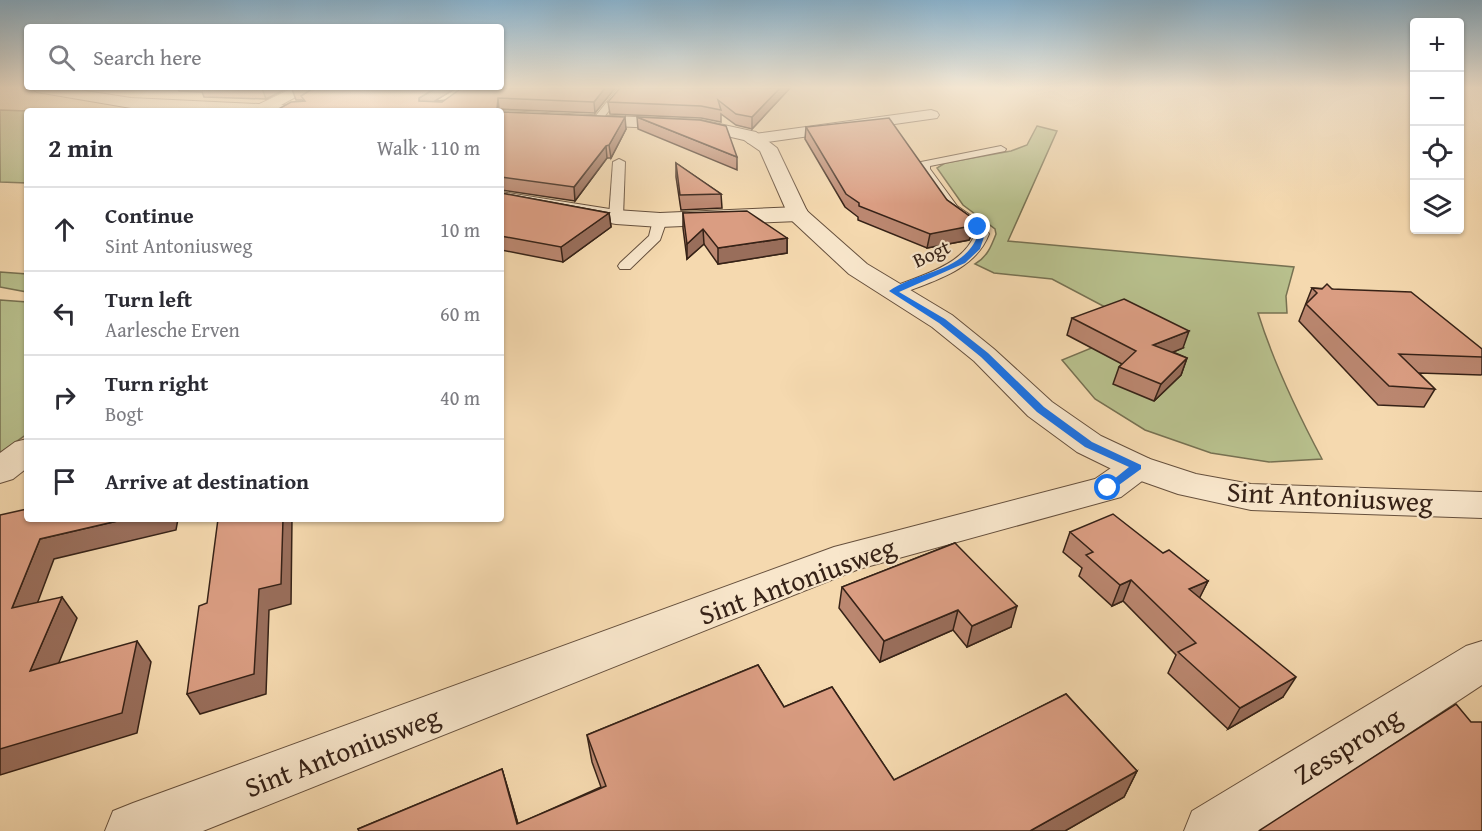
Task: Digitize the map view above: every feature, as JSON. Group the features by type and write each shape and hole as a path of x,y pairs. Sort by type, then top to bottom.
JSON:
{"street":[{"path":"717,127 754,139 768,148 798,214 858,269 951,328 984,355 1040,410 1089,444 1137,467"},
{"path":"754,139 844,127"},
{"path":"504,198 616,217 660,220 798,214"},
{"path":"0,471 24,452"},
{"name":"Sint Antoniusweg","path":"133,831 848,557 1108,488 1137,467 1191,485 1251,497 1482,505"},
{"name":"Zessprong","path":"1212,831 1482,660"}],"lane":[{"name":"Bogt","path":"893,291 962,262 977,248 982,234 978,227 952,209 924,169 925,164 1001,148"},
{"path":"616,217 619,162"},
{"path":"625,266 655,237 660,220"}],"green space":[{"path":"0,127 24,127 24,183 0,182"},
{"path":"1037,127 1057,131 1008,241 1294,267 1286,296 1287,313 1258,313 1287,388 1322,459 1269,462 1211,453 1145,430 1095,399 1062,360 1143,327 1052,279 994,273 975,264 988,251 996,234 995,229 963,205 937,168 945,163 1011,151 1027,145"},
{"path":"0,272 24,274 24,291 0,287"},
{"path":"0,300 24,302 24,436 0,453"}],"building":[{"path":"504,127 619,127 609,145 574,187 504,177"},
{"path":"661,127 726,127 737,157"},
{"path":"806,127 895,127 947,200 975,220 971,226 930,234 859,206 859,203 846,194"},
{"path":"676,163 721,194 680,195"},
{"path":"504,194 609,213 561,247 504,237"},
{"path":"747,211 787,238 718,248 703,229 687,244 683,213"},
{"path":"1327,284 1332,289 1411,292 1482,349 1482,357 1399,354 1435,389 1389,386 1306,304 1317,293 1312,288 1322,289"},
{"path":"1124,299 1189,331 1153,345 1187,358 1161,384 1119,367 1136,351 1072,318"},
{"path":"24,510 24,522 113,522 40,539 12,608 62,597 30,671 137,641 122,713 0,749 0,515"},
{"path":"1113,514 1163,553 1169,550 1208,581 1189,589 1296,677 1240,708 1178,652 1196,643 1131,580 1120,585 1086,555 1093,552 1070,532"},
{"path":"218,522 283,522 281,584 259,589 254,674 187,694 199,606 207,603"},
{"path":"955,543 1017,606 972,626 958,610 884,641 842,587"},
{"path":"758,665 784,707 832,687 894,780 1066,694 1137,771 1030,831 359,831 358,829 502,769 517,824 606,786 587,735"},
{"path":"1456,704 1471,722 1482,722 1482,831 1259,831 1260,830"}],"route":[{"path":"978,227 982,234 977,248 962,262 893,291 942,321 984,355 1040,410 1089,444 1137,467 1108,488"}]}
